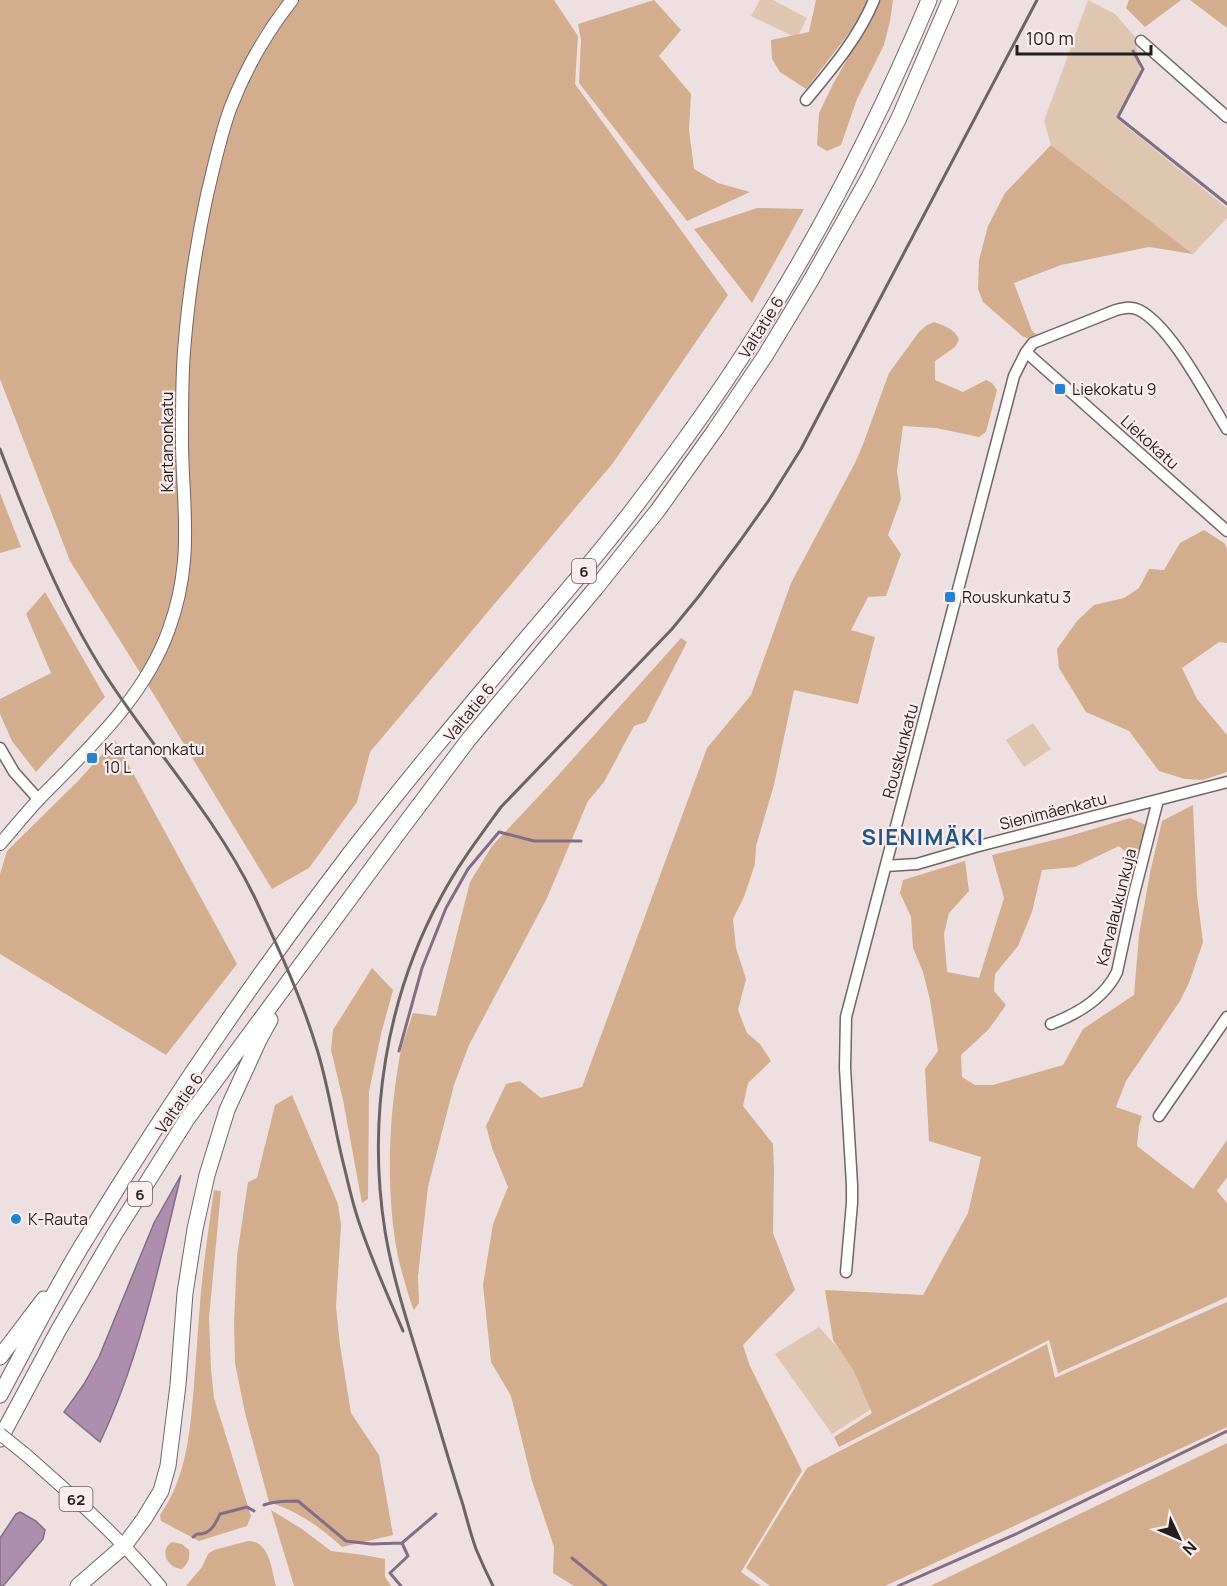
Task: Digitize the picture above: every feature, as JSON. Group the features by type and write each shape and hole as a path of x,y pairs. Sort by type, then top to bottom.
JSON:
{"highway":[{"path":"862,149 921,0"},
{"name":"Valtatie 6","path":"0,1395 79,1250 173,1100 251,987 403,786 641,499 750,345 795,270 862,149 929,0"},
{"name":"Valtatie 6","path":"0,1439 58,1331 114,1235 181,1129 469,739 595,590 658,510 765,356 845,219 899,118 950,0"},
{"path":"929,49 955,13 960,0"},
{"path":"78,1586 124,1546 161,1491 168,1466 178,1385 185,1293 202,1197 227,1110 260,1040 302,963"},
{"path":"0,1357 79,1250"}],"main road":[{"name":"Kartanonkatu","path":"0,844 104,731 147,676 175,610 182,584 184,559 182,433 184,354 189,296 204,209 230,110 255,56 292,0"},
{"name":"62","path":"0,1434 61,1485 124,1546"},
{"path":"124,1546 160,1586"}],"street":[{"path":"806,100 860,28 874,0"},
{"path":"1141,41 1227,117"},
{"path":"1026,352 1033,343 1089,320 1129,307 1138,309 1171,340 1227,429"},
{"name":"Liekokatu","path":"1026,352 1227,531"},
{"name":"Rouskunkatu","path":"846,1272 852,1185 845,1068 846,1017 1014,376 1026,352"},
{"path":"0,748 14,772 39,800"},
{"name":"Sienimäenkatu","path":"886,866 917,864 1227,782"},
{"name":"Karvalaukunkuja","path":"1051,1024 1093,1002 1112,982 1117,972 1158,800"},
{"path":"1159,1116 1227,1017"}],"shaded area":[{"path":"0,0 554,0 578,36 575,84 728,295 613,463 370,752 357,802 309,868 272,889 70,561 0,379"},
{"path":"654,0 681,30 659,56 691,94 689,130 694,169 718,183 750,192 687,221 579,83 581,40 578,24"},
{"path":"760,0 773,0 807,18 797,38 751,16"},
{"path":"816,0 869,0 869,7 806,89 780,72 772,59 771,40 809,32"},
{"path":"881,0 893,0 884,45 857,99 841,145 827,151 817,145 819,113"},
{"path":"1088,0 1115,14 1135,37 1140,71 1117,119 1227,208 1227,218 1193,254 1051,145 1044,121"},
{"path":"1129,0 1181,0 1145,27 1126,8"},
{"path":"1190,0 1227,0 1227,28"},
{"path":"1051,145 1193,254 1149,247 1061,265 1014,283 1032,331 1040,336 1027,338 983,302 978,289 979,260 988,226 1005,193"},
{"path":"757,208 804,209 752,303 694,229"},
{"path":"934,322 952,331 959,340 955,347 935,361 935,380 963,392 986,380 992,383 997,390 986,432 979,437 936,428 903,426 897,471 901,499 888,535 901,554 886,596 868,597 851,630 875,637 858,704 794,690 774,785 756,846 755,864 744,897 733,919 736,948 746,979 738,1010 747,1033 760,1044 771,1061 748,1083 743,1106 773,1144 773,1233 795,1290 743,1345 749,1364 802,1471 741,1572 761,1586 574,1586 553,1573 554,1547 532,1481 511,1396 491,1362 483,1285 493,1224 508,1187 492,1148 486,1126 506,1084 520,1081 541,1098 582,1087 707,748 751,695 791,583 855,463 889,373 919,332"},
{"path":"0,493 21,547 0,553"},
{"path":"1204,530 1224,543 1227,548 1227,643 1219,642 1182,668 1197,699 1227,735 1227,772 1203,780 1185,779 1159,771 1129,731 1086,712 1059,668 1057,649 1077,621 1094,605 1124,598 1139,588 1149,569 1164,570 1180,543"},
{"path":"45,592 105,697 36,772 12,741 0,714 0,699 51,673 26,614"},
{"path":"681,638 687,642 646,722 634,726 604,782 588,801 547,898 469,1045 454,1085 428,1187 418,1276 419,1303 414,1310 394,1233 390,1184 395,1085 403,1043 413,1013 436,1016 470,882 492,846"},
{"path":"1033,723 1051,749 1024,767 1006,740"},
{"path":"115,740 237,964 166,1055 0,954 0,874 7,851 78,781"},
{"path":"1193,805 1197,895 1203,942 1189,983 1180,1001 1126,1081 1116,1107 1142,1116 1137,1146 1193,1189 1227,1140 1227,1177 1217,1191 1227,1203 1227,1297 1058,1373 1049,1340 839,1447 834,1437 872,1413 854,1371 833,1340 825,1290 923,1295 968,1213 981,1157 929,1141 925,1069 938,1051 930,1000 923,972 913,948 911,917 900,893 903,880 965,861 969,891 949,913 944,934 947,972 979,978 1004,898 992,855 1130,818 1146,825 1134,866 1130,856 1119,846 1075,867 1042,870 1032,912 1018,946 995,974 994,991 1006,1005 989,1029 961,1055 962,1077 975,1085 993,1085 1063,1065 1083,1029 1134,995 1139,935 1162,821"},
{"path":"372,968 393,990 369,1092 368,1199 362,1203 343,1100 331,1050 333,1030"},
{"path":"292,1095 338,1204 341,1225 336,1307 351,1413 379,1455 393,1535 342,1547 308,1520 269,1502 245,1413 235,1363 237,1256 248,1182 257,1178 275,1105"},
{"path":"181,1175 137,1344 100,1442 64,1412 84,1384 99,1357 154,1223"},
{"path":"214,1190 221,1191 209,1318 214,1398 251,1516 247,1526 199,1541 161,1521 160,1515 182,1469 189,1436 201,1289"},
{"path":"1227,1302 1227,1427 885,1586 770,1586 746,1568 807,1468 1047,1344 1055,1378"},
{"path":"819,1327 848,1359 876,1406 832,1434 775,1354"},
{"path":"1227,1443 1227,1586 930,1586"},
{"path":"271,1510 302,1529 331,1551 385,1559 385,1577 391,1586 294,1586"},
{"path":"20,1512 36,1521 45,1530 43,1539 3,1586 0,1586 0,1538 16,1514"},
{"path":"248,1541 255,1542 265,1551 271,1564 276,1586 186,1586 202,1567 208,1554 214,1550"},
{"path":"172,1542 182,1544 189,1550 188,1561 182,1569 173,1566 166,1558 166,1550"}],"waterway":[{"path":"1133,51 1143,69 1118,117 1227,204"},
{"path":"399,1051 422,968 446,908 468,869 499,832 534,841 581,841"},
{"path":"898,1586 1018,1533 1227,1431"},
{"path":"264,1505 298,1501 346,1541 371,1544 402,1543 436,1514"},
{"path":"193,1537 209,1531 220,1514 247,1507 254,1511"},
{"path":"401,1586 390,1573 408,1556 402,1543"},
{"path":"572,1558 606,1586"}],"railway":[{"path":"493,1586 471,1533 404,1312 385,1231 378,1145 380,1102 394,1017 407,976 422,936 441,897 501,807 672,629 769,500 801,449 1037,0"},
{"path":"0,449 47,565 90,649 106,676 221,838 254,896 271,933 316,1046 357,1216 374,1264 403,1331"}],"place":[{"name":"Liekokatu 9","path":"1060,389"},
{"name":"Rouskunkatu 3","path":"950,597"},
{"name":"Kartanonkatu 10 L","path":"92,758"},
{"name":"K-Rauta","path":"16,1219"}],"district":[{"name":"SIENIMÄKI","path":"923,837"}]}
